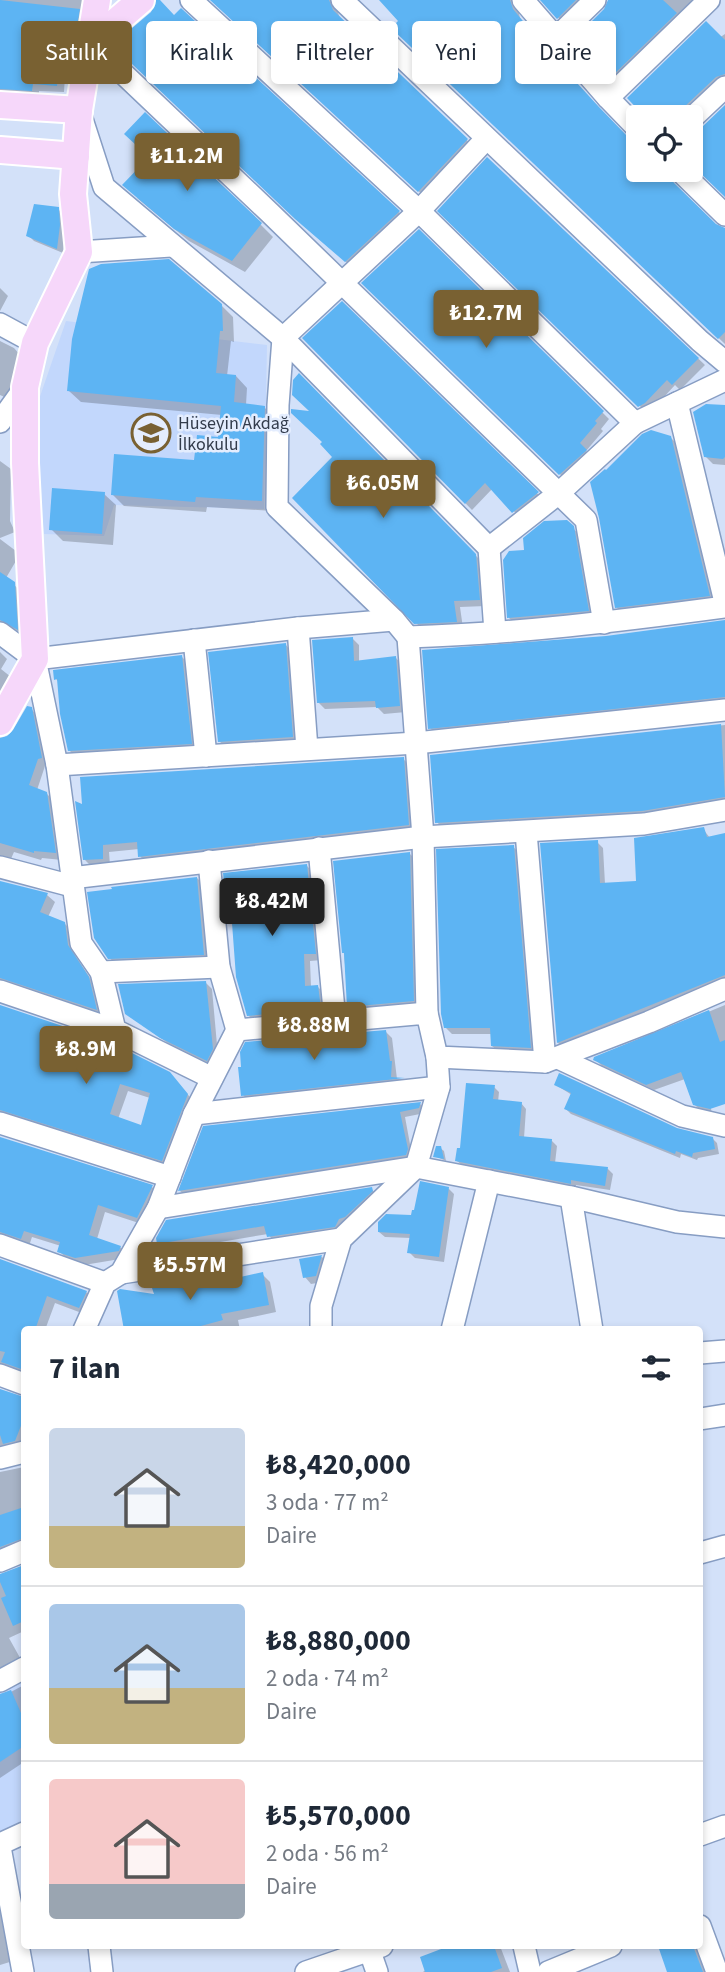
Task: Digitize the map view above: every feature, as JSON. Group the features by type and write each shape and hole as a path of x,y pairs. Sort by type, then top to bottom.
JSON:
{"main road":[{"path":"94,21 97,0"},
{"path":"117,21 141,0"},
{"path":"1,719 35,659 25,463 25,387 35,343 79,252 73,194 79,110 84,84"},
{"path":"0,106 79,110"},
{"path":"0,149 76,156"}],"street":[{"path":"191,0 419,211 635,423"},
{"path":"342,0 486,139 725,362"},
{"path":"523,0 540,21"},
{"path":"573,21 595,0"},
{"path":"608,99 709,0"},
{"path":"132,82 586,520 604,623"},
{"path":"595,84 626,117"},
{"path":"703,108 725,87"},
{"path":"79,110 104,187 283,338 489,548 495,632"},
{"path":"321,1326 321,1306 341,1239 416,1167 439,1087 437,1057 427,1013 423,837 408,638 394,620 278,507 278,405 283,338 419,211 486,139"},
{"path":"691,182 725,215"},
{"path":"79,252 171,246"},
{"path":"0,324 35,343"},
{"path":"489,548 559,493 635,423 725,380"},
{"path":"0,422 25,387"},
{"path":"408,638 604,623 725,605 716,524 677,403"},
{"path":"35,659 298,628 394,620"},
{"path":"298,628 307,749"},
{"path":"0,633 35,659 57,765 81,943 101,972 115,1030"},
{"path":"194,640 206,756"},
{"path":"57,765 416,743 725,710"},
{"path":"0,867 71,882 319,848 423,837 644,824 725,810"},
{"path":"526,832 551,1060"},
{"path":"319,848 335,1021"},
{"path":"86,1326 158,1208 194,1114 237,1030 219,967 209,861"},
{"path":"101,972 219,967"},
{"path":"551,1060 725,989"},
{"path":"0,992 115,1030 212,1078"},
{"path":"237,1030 427,1013"},
{"path":"437,1057 551,1060 682,1116 725,1126"},
{"path":"194,1114 439,1087"},
{"path":"0,1123 170,1177"},
{"path":"158,1208 416,1167 571,1197 677,1222 725,1227"},
{"path":"453,1326 489,1181"},
{"path":"571,1197 591,1326"},
{"path":"0,1245 113,1278 341,1239"},
{"path":"703,1353 725,1351"},
{"path":"0,1375 21,1383"},
{"path":"703,1419 725,1415"},
{"path":"0,1458 21,1453"},
{"path":"703,1552 725,1546"},
{"path":"0,1561 21,1552"},
{"path":"0,1681 21,1670"},
{"path":"703,1834 725,1826"},
{"path":"21,1834 0,1845 23,1972"},
{"path":"703,1935 716,1972"},
{"path":"99,1949 102,1972"},
{"path":"306,1972 368,1949"},
{"path":"373,1949 377,1972"},
{"path":"525,1949 530,1972"},
{"path":"548,1972 604,1949"}],"shaded area":[{"name":"Hüseyin Akdağ İlkokulu","path":"66,321 267,345 264,509 114,505 104,536 44,534 36,458 36,408"},
{"path":"21,1681 21,1823 0,1834 0,1692"}],"building":[{"path":"0,0 80,9 78,21 21,21 21,84 33,84 32,91 0,89"},
{"path":"156,0 160,0 174,15 181,8 195,21 146,21 146,77 132,64 132,28 151,12"},
{"path":"210,0 329,0 333,10 345,21 271,21 271,56 257,43 257,21 233,21"},
{"path":"379,0 510,0 513,9 523,21 515,21 515,84 578,84 626,135 626,182 673,182 716,224 725,228 725,332 718,339 450,84 501,84 501,21 412,21 412,48 398,35 398,21"},
{"path":"540,0 576,0 557,19"},
{"path":"608,0 663,0 677,13 616,72 616,21 592,21 604,9"},
{"path":"706,21 725,40 725,74 716,77 686,105 634,105 627,98"},
{"path":"398,72 468,139 418,192 301,84 398,84"},
{"path":"257,78 400,211 345,262 295,219 153,84 257,84"},
{"path":"725,105 725,197 703,176 703,126"},
{"path":"145,112 262,223 232,261 174,229 122,185 149,157 124,134"},
{"path":"487,157 699,358 672,385 667,380 638,407 437,211"},
{"path":"34,204 59,207 57,249 26,236"},
{"path":"419,229 604,411 580,443 587,450 559,475 361,283"},
{"path":"169,259 222,304 223,331 220,331 216,373 236,375 234,402 265,406 262,501 196,497 195,502 111,495 114,454 194,460 197,435 218,437 221,406 67,391 72,339 89,269 101,264"},
{"path":"342,301 539,492 512,513 485,483 465,504 302,338"},
{"path":"299,373 476,554 480,600 454,601 457,622 414,624 292,498 332,457 320,444 322,442 291,413 291,409 309,411 292,395 293,380"},
{"path":"706,404 725,405 723,459 704,457 693,412"},
{"path":"651,430 671,436 710,596 615,608 590,482 642,434"},
{"path":"52,488 105,492 102,534 49,530"},
{"path":"567,520 574,526 589,611 507,618 503,560 509,551 524,550 523,538 544,521"},
{"path":"0,572 15,582 18,630 0,620"},
{"path":"725,620 725,697 428,729 422,650 606,636"},
{"path":"353,637 354,661 396,656 400,706 376,708 375,701 317,703 312,640"},
{"path":"286,643 293,737 218,742 208,652"},
{"path":"182,655 192,744 68,751 60,714 57,679 54,680 53,670"},
{"path":"27,706 32,707 42,758 38,759 29,785 47,792 56,853 34,853 0,843 0,738 13,730"},
{"path":"721,724 725,797 642,811 435,823 430,755"},
{"path":"404,757 409,825 138,857 137,842 103,845 103,859 83,860 75,801 82,804 80,777"},
{"path":"704,827 707,837 725,833 725,975 557,1043 540,843 598,840 600,883 636,881 634,838"},
{"path":"514,845 531,1048 491,1046 490,1028 444,1028 441,1014 436,849"},
{"path":"410,852 414,1001 347,1007 344,953 333,861"},
{"path":"307,864 316,954 304,954 305,986 318,985 321,1009 247,1016 236,977 232,923 228,923 223,873"},
{"path":"197,877 204,955 108,959 94,938 87,892"},
{"path":"0,881 48,893 40,912 65,922 68,945 89,977 97,1010 0,978"},
{"path":"206,981 213,1049 207,1061 160,1038 125,1014 118,984"},
{"path":"0,1005 110,1042 170,1072 188,1094 162,1161 0,1110","holes":["120,1084 150,1093 141,1125 110,1114"]},
{"path":"709,1010 720,1042 725,1040 725,1104 710,1109 693,1105 681,1072 646,1085 593,1060 594,1057"},
{"path":"386,1030 392,1061 391,1077 405,1078 241,1096 238,1067 241,1067 240,1052 245,1042"},
{"path":"559,1073 677,1128 713,1137 715,1149 693,1153 692,1157 676,1151 675,1154 564,1109 571,1093 554,1085"},
{"path":"466,1083 495,1085 493,1099 522,1102 519,1136 552,1139 550,1161 608,1167 605,1186 571,1180 571,1184 455,1161 457,1148 460,1148"},
{"path":"421,1102 419,1108 400,1112 408,1149 406,1155 178,1191 203,1126"},
{"path":"0,1137 153,1185 137,1218 98,1205 89,1235 121,1246 119,1251 75,1258 57,1252 60,1242 24,1231 21,1239 0,1232"},
{"path":"436,1146 441,1146 444,1159 433,1157"},
{"path":"420,1181 449,1187 439,1257 407,1253 410,1234 378,1232 378,1222 386,1214 411,1215"},
{"path":"372,1187 373,1191 345,1217 339,1219 335,1227 267,1237 264,1226 157,1244 156,1238 166,1220"},
{"path":"322,1255 316,1276 303,1278 299,1259"},
{"path":"0,1259 87,1291 79,1308 47,1296 36,1326 21,1326 21,1369 1,1362 5,1352 0,1351"},
{"path":"263,1272 269,1305 221,1314 223,1320 201,1326 123,1326 117,1291 120,1289 154,1294 150,1282 206,1273 209,1284"},
{"path":"0,1389 21,1396 21,1426 15,1441 3,1444 0,1435"},
{"path":"21,1508 21,1539 0,1547 0,1515"},
{"path":"21,1566 21,1622 13,1626 1,1598 6,1596 0,1582 0,1574"},
{"path":"11,1690 21,1713 21,1748 0,1762 0,1694"},
{"path":"441,1949 495,1949 502,1968 491,1972 425,1972 420,1957"},
{"path":"659,1949 694,1949 703,1972 667,1972"}],"place":[{"name":"Hüseyin Akdağ İlkokulu","path":"151,433"}]}
